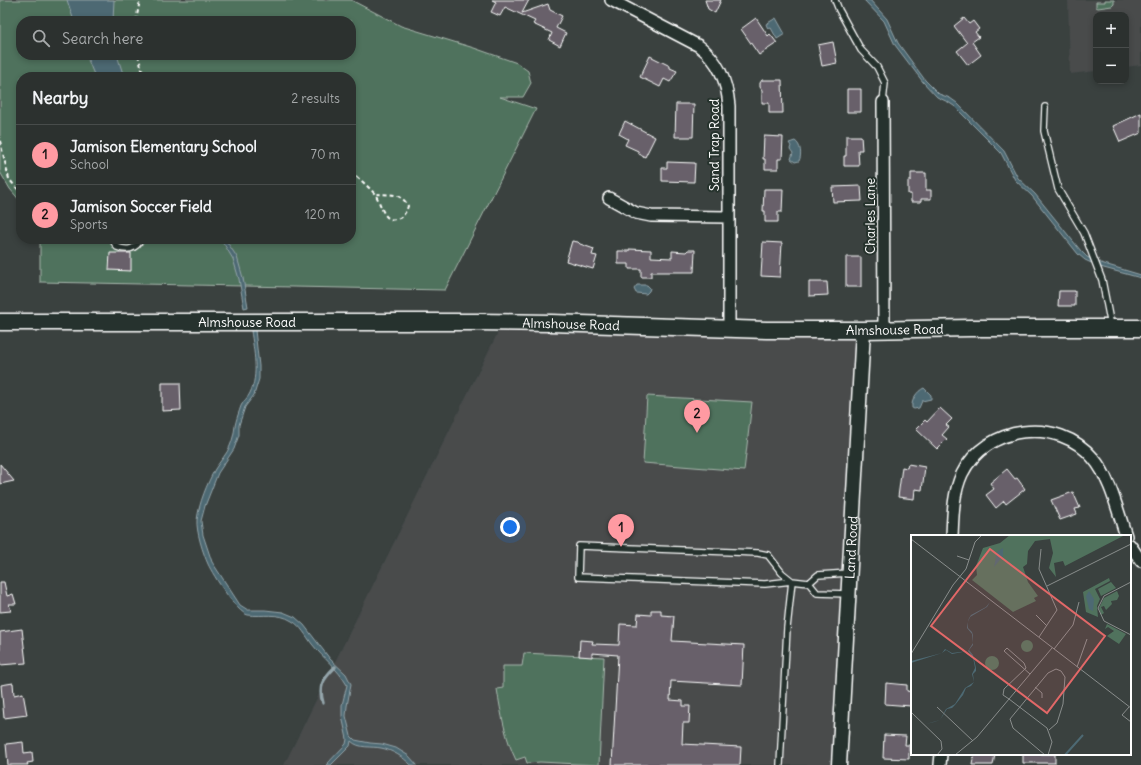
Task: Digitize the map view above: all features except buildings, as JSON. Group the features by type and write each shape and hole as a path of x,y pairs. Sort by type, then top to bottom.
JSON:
{"main road":[{"name":"Almshouse Road","path":"0,322 478,322 767,330 1141,328"}],"street":[{"name":"Sand Trap Road","path":"611,0 699,46 711,57 725,79 728,90 729,106 729,328"},
{"name":"Charles Lane","path":"883,102 884,330"},
{"path":"609,198 631,210 647,215 728,217"},
{"name":"Land Road","path":"839,765 863,330"},
{"path":"952,535 953,504 956,488 968,464 977,453 989,444 1005,436 1033,430 1047,431 1072,440 1093,457 1105,476 1126,535"},
{"path":"1131,546 1141,561"},
{"path":"940,765 941,755"}],"lane":[{"path":"835,0 861,50 877,67 885,83 883,102"},
{"path":"1045,107 1044,131 1058,189 1084,233 1102,280 1111,327"},
{"path":"115,244 117,248 122,250 132,249 138,244"},
{"path":"792,580 782,573 768,555 758,553 578,546 578,577 765,584 792,580 809,583 817,593 848,594"},
{"path":"809,583 818,575 849,573"},
{"path":"780,765 787,628 792,580"}],"path":[{"path":"137,16 140,0"},
{"path":"139,60 143,72"},
{"path":"0,142 9,179 16,187"},
{"path":"356,176 376,194 382,210 390,219 395,220 402,217 406,212 408,206 405,200 400,196 376,194"}],"shaded area":[{"path":"1068,0 1141,0 1141,65 1129,67 1129,12 1093,12 1093,71 1070,74"},
{"path":"503,322 863,330 840,765 284,765"}],"green space":[{"path":"0,0 351,0 401,26 474,48 517,63 528,71 531,83 523,97 500,97 536,109 445,290 40,282 40,244 356,244 356,72 16,72 16,196 0,172"},
{"path":"1105,0 1114,0 1114,4 1112,6 1096,7 1096,2 1105,2"},
{"path":"647,396 752,402 744,471 643,463"},
{"path":"524,653 604,657 599,765 540,762 527,763 525,757 516,760 506,734 497,689 503,688 503,666 522,666"}],"water":[{"path":"67,0 114,0 113,16 72,16"},
{"path":"864,0 870,0 887,19 898,43 925,80 939,94 950,98 957,103 1004,151 1018,178 1035,194 1081,251 1087,257 1101,263 1141,275 1141,278 1100,267 1085,260 1078,254 1032,196 1015,180 1001,153 954,106 937,97 923,82 895,45 884,21"},
{"path":"776,18 785,34 777,39 771,28 768,29 766,24"},
{"path":"88,60 119,60 122,72 93,72"},
{"path":"795,141 799,145 801,153 799,161 795,162 791,159 793,153 790,149 791,146 789,143"},
{"path":"224,244 228,244 237,257 243,278 248,307 244,308 239,279 233,259"},
{"path":"637,285 647,285 650,288 649,291 646,294 636,293 634,289"},
{"path":"255,330 259,379 254,395 245,407 239,425 239,435 234,449 218,473 205,506 201,521 203,535 212,562 240,605 248,610 283,612 295,617 304,625 330,659 346,674 351,684 346,716 351,736 355,740 382,744 396,748 409,756 417,765 411,765 389,750 361,746 354,744 351,741 350,746 331,765 326,765 346,744 347,739 342,716 342,705 347,685 316,649 301,628 295,623 287,618 270,615 248,615 243,613 226,593 208,564 204,554 200,542 197,520 201,500 215,469 227,452 231,443 241,406 249,395 253,386 255,363 251,331"},
{"path":"924,388 931,395 931,399 922,401 919,408 912,408 912,402 915,396"}],"waterway":[{"path":"323,703 321,687 327,675 335,667"}],"place":[{"name":"Jamison Soccer Field","path":"697,433"},
{"name":"Jamison Elementary School","path":"621,547"}]}
